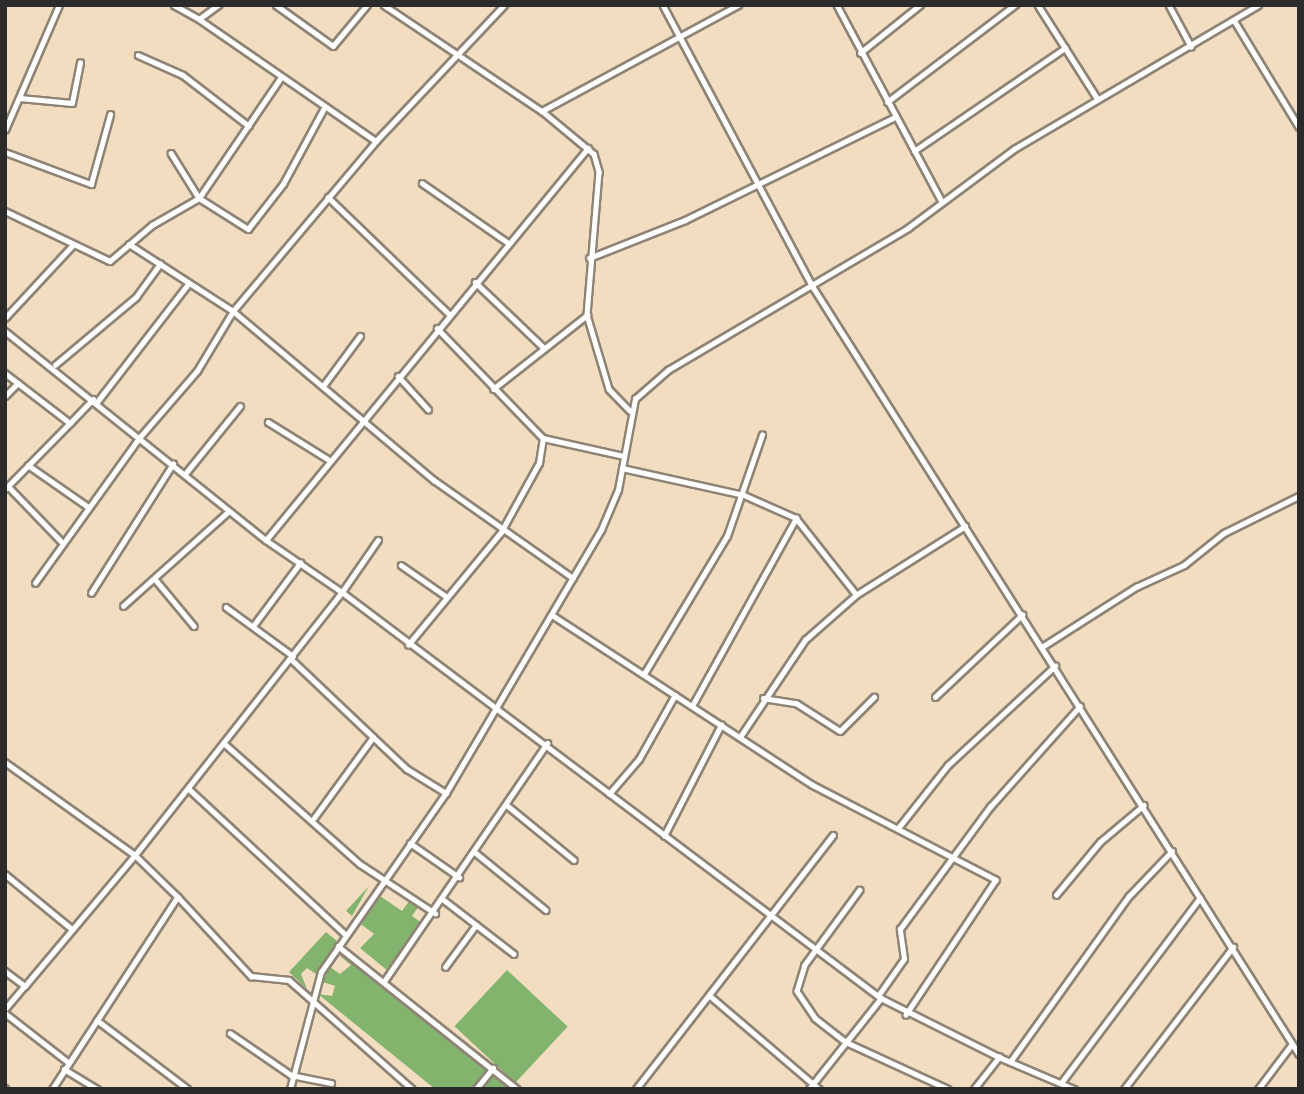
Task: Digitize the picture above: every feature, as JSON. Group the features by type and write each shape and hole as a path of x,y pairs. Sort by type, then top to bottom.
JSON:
{"street":[{"path":"5,130 59,5"},
{"path":"174,5 199,19 323,110 376,141"},
{"path":"199,19 218,5"},
{"path":"276,5 333,46 367,5"},
{"path":"384,5 542,111 588,148 599,172 589,258 587,315 609,389 630,411"},
{"path":"35,583 87,506 140,437 197,371 233,311 376,141 504,5"},
{"path":"663,5 761,184 813,287 1144,805 1199,898 1233,947 1299,1054"},
{"path":"542,111 738,5"},
{"path":"837,5 860,53 942,202"},
{"path":"860,53 920,5"},
{"path":"887,102 1015,5"},
{"path":"1038,5 1097,98"},
{"path":"1169,5 1191,46"},
{"path":"290,1089 310,997 338,946 446,793 552,615 610,510 622,468 630,411 668,370 813,287 1097,98 1258,5"},
{"path":"1234,20 1299,127"},
{"path":"914,151 1065,48"},
{"path":"138,55 183,75 249,126"},
{"path":"20,99 72,103 80,63"},
{"path":"5,211 106,262 199,198 281,79"},
{"path":"171,153 199,198 243,228 252,227 323,110"},
{"path":"5,152 91,184 110,114"},
{"path":"589,258 761,184 895,117"},
{"path":"266,540 362,418 588,148"},
{"path":"422,183 507,242"},
{"path":"328,197 449,314"},
{"path":"129,244 233,311 501,532 573,578"},
{"path":"5,318 72,246"},
{"path":"55,365 136,297 160,264"},
{"path":"475,282 544,348"},
{"path":"61,541 6,487 95,401 189,283"},
{"path":"493,389 587,315"},
{"path":"437,328 543,438 624,456"},
{"path":"5,331 55,365 95,401 266,540 342,592 408,645 498,703 609,794 769,911 880,997 906,1014 1074,1089"},
{"path":"323,386 359,336"},
{"path":"5,373 70,423"},
{"path":"397,376 428,409"},
{"path":"5,396 18,383"},
{"path":"185,474 240,407"},
{"path":"268,422 328,460"},
{"path":"644,674 727,537 744,495 762,435"},
{"path":"408,645 501,532 539,463 543,438"},
{"path":"91,593 128,544 173,464"},
{"path":"28,465 87,506"},
{"path":"622,468 744,495 796,519 856,595"},
{"path":"1042,647 1136,587 1184,565 1224,533 1299,496"},
{"path":"123,606 229,511"},
{"path":"692,706 796,519"},
{"path":"740,737 762,698 805,640 856,595 965,526"},
{"path":"68,1062 5,1012 226,745 378,540"},
{"path":"253,626 300,563"},
{"path":"401,565 447,597"},
{"path":"155,579 194,626"},
{"path":"226,607 292,658 373,737 446,793"},
{"path":"552,615 813,785 992,876 996,886 906,1014"},
{"path":"935,696 1022,615"},
{"path":"899,827 948,765 1055,666"},
{"path":"609,794 639,760 676,695"},
{"path":"762,698 796,703 840,731 874,697"},
{"path":"811,1086 880,997 907,951 900,929 957,858 990,807 1080,706"},
{"path":"664,836 722,725"},
{"path":"314,818 373,737"},
{"path":"385,980 444,900 547,743"},
{"path":"226,745 314,818 382,881 435,913"},
{"path":"5,761 135,855 251,976 289,980 412,1089"},
{"path":"189,789 345,934"},
{"path":"1056,895 1100,842 1144,805"},
{"path":"508,806 574,860"},
{"path":"638,1088 769,911 832,835"},
{"path":"410,842 459,877"},
{"path":"1010,1062 1129,896 1172,851"},
{"path":"476,853 545,910"},
{"path":"5,874 72,929"},
{"path":"860,890 799,977 797,991 814,1018 846,1042 948,1089"},
{"path":"52,1089 178,897"},
{"path":"1061,1083 1199,898"},
{"path":"444,900 514,954"},
{"path":"445,967 476,925"},
{"path":"338,946 385,980 516,1088"},
{"path":"1124,1089 1233,947"},
{"path":"5,971 25,986"},
{"path":"709,995 811,1086 819,1089"},
{"path":"97,1020 188,1089"},
{"path":"230,1033 292,1075 331,1083"},
{"path":"1258,1089 1292,1044"},
{"path":"974,1089 999,1057"},
{"path":"477,1089 492,1068"},
{"path":"64,1069 97,1089"}],"green space":[{"path":"369,886 352,916 346,911"},
{"path":"377,894 402,911 410,900 419,906 412,916 422,923 388,971 360,948 374,934 358,922"},
{"path":"326,932 337,941 316,974 307,968 301,974 307,989 289,972"},
{"path":"345,950 510,1087 435,1089 318,994 332,996 335,986 323,982 330,967 340,974 351,965 340,956"},
{"path":"507,970 568,1027 515,1083 454,1026"}]}
